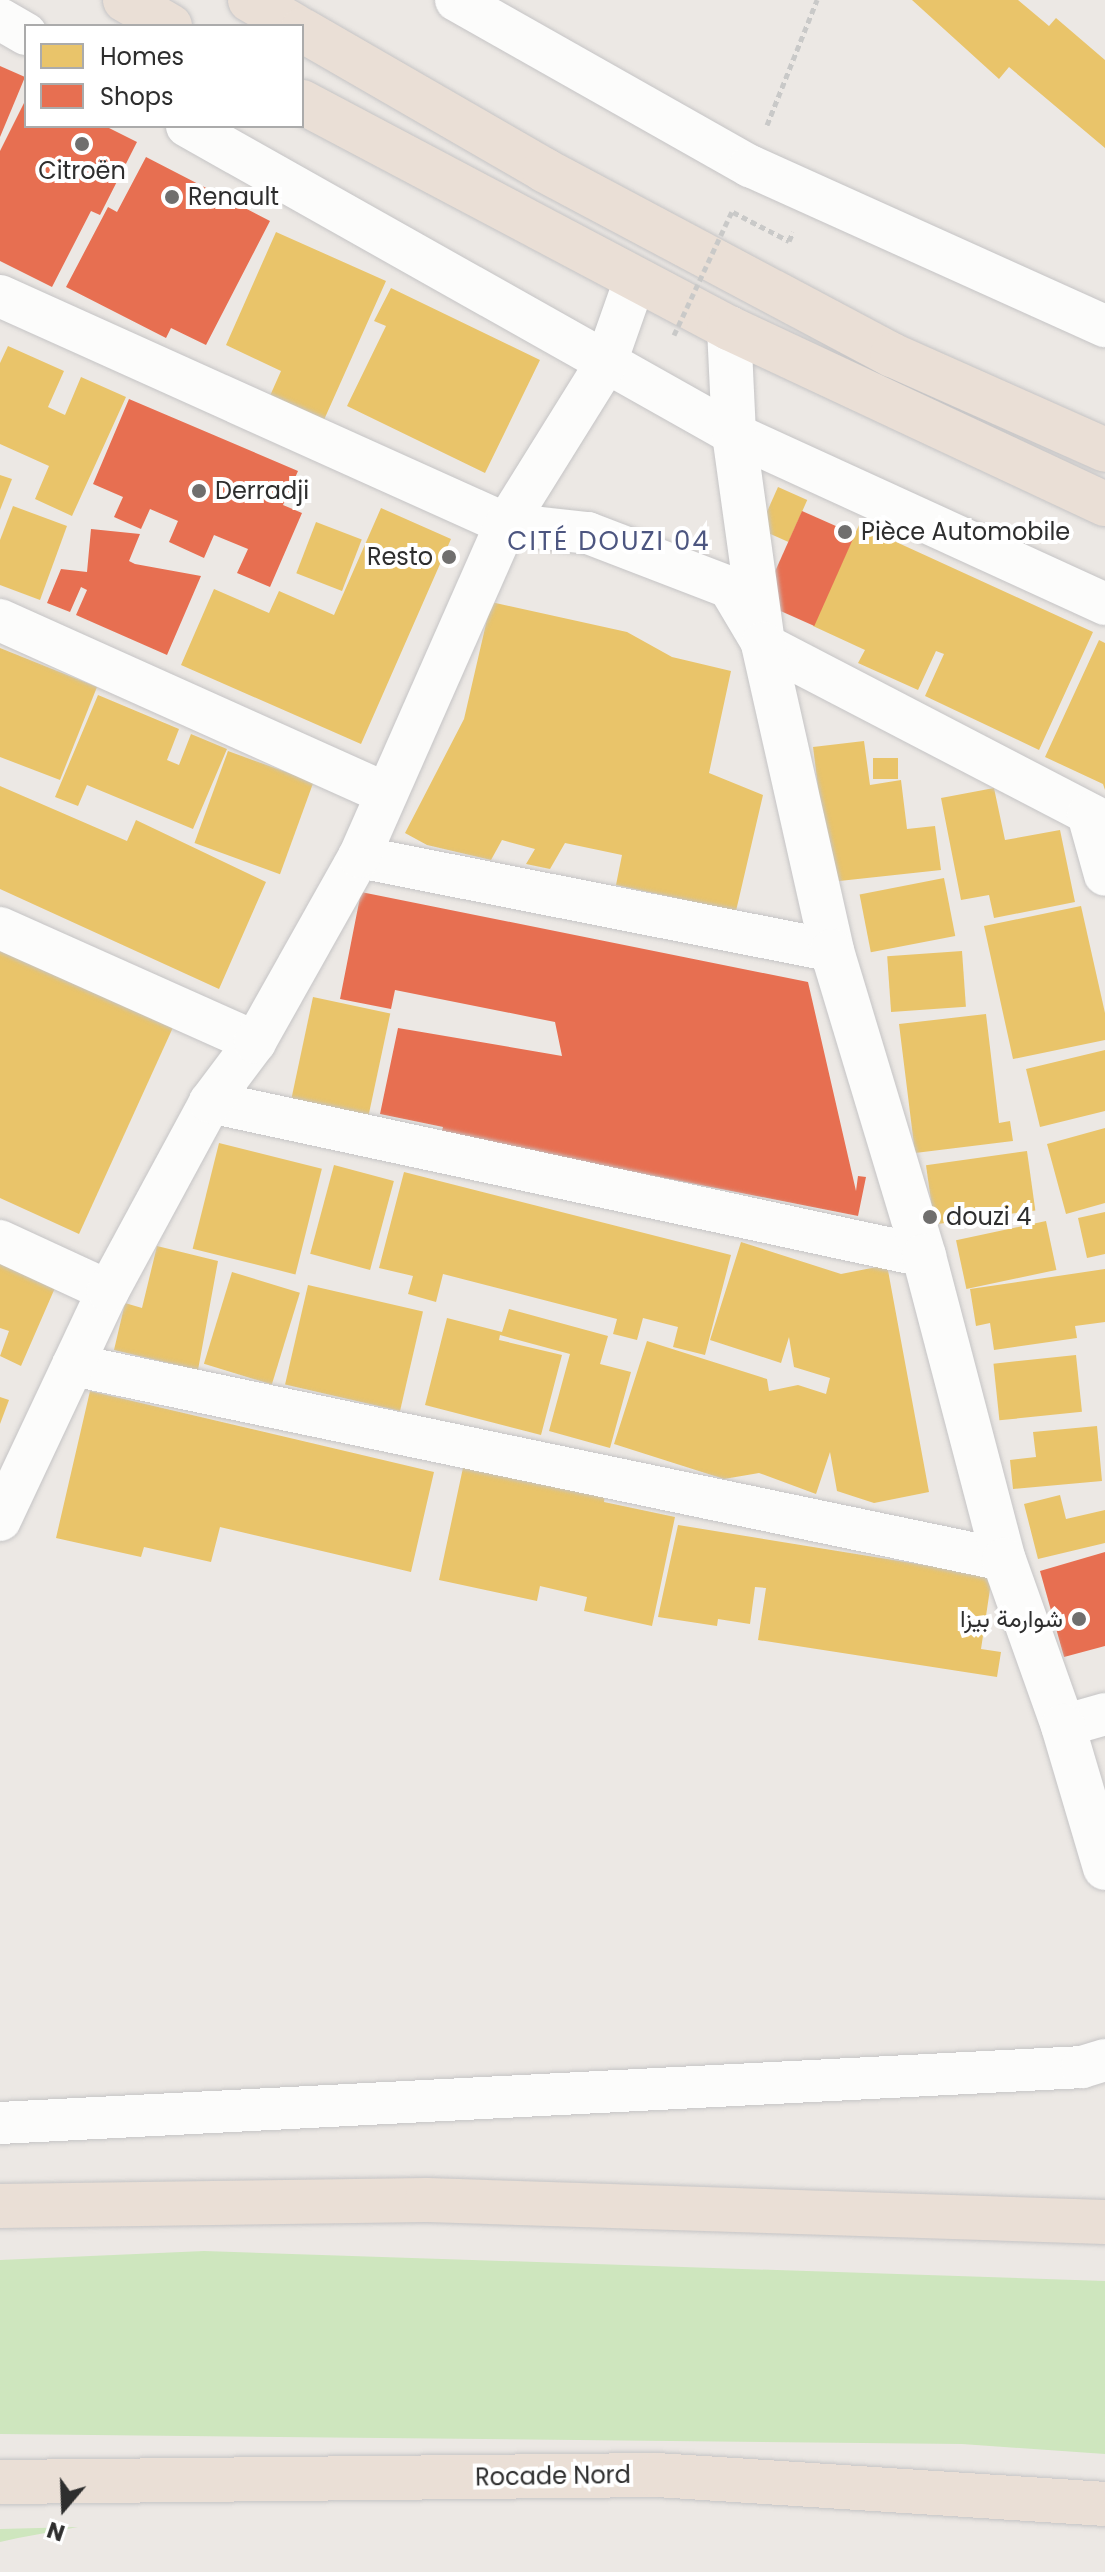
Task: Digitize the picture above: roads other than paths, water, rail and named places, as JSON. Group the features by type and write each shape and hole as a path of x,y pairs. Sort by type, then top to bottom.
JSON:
{"highway":[{"path":"125,0 167,24"},
{"path":"250,0 292,24"},
{"path":"304,31 544,170 892,355 1105,450"},
{"path":"304,103 729,328 1105,504"},
{"path":"0,2206 427,2200 1105,2222"},
{"name":"Rocade Nord","path":"0,2482 657,2475 1105,2504"}],"street":[{"path":"456,0 750,166 1105,326"},
{"path":"0,19 24,33"},
{"path":"190,128 605,365 734,434 1105,604"},
{"path":"0,1520 108,1291 210,1102 255,1042 359,857 506,524 605,365 635,280"},
{"path":"0,296 506,524 588,533 729,587 763,644 1096,818 1105,875"},
{"path":"729,328 734,434 763,644 832,951 924,1256 1004,1560 1063,1726 1105,1868"},
{"path":"0,620 385,793"},
{"path":"359,857 832,951"},
{"path":"0,928 255,1042"},
{"path":"210,1102 924,1256"},
{"path":"0,1241 108,1291"},
{"path":"73,1365 1004,1560"},
{"path":"1063,1726 1105,1714"},
{"path":"0,2123 1082,2067 1105,2060"}],"place":[{"name":"Citroën","path":"82,144"},
{"name":"Renault","path":"172,197"},
{"name":"Derradji","path":"199,491"},
{"name":"Pièce Automobile","path":"845,532"},
{"name":"Resto","path":"449,557"},
{"name":"douzi 4","path":"930,1217"},
{"name":"شوارمة بيزا","path":"1079,1619"}],"district":[{"name":"CITÉ DOUZI 04","path":"609,542"}]}
